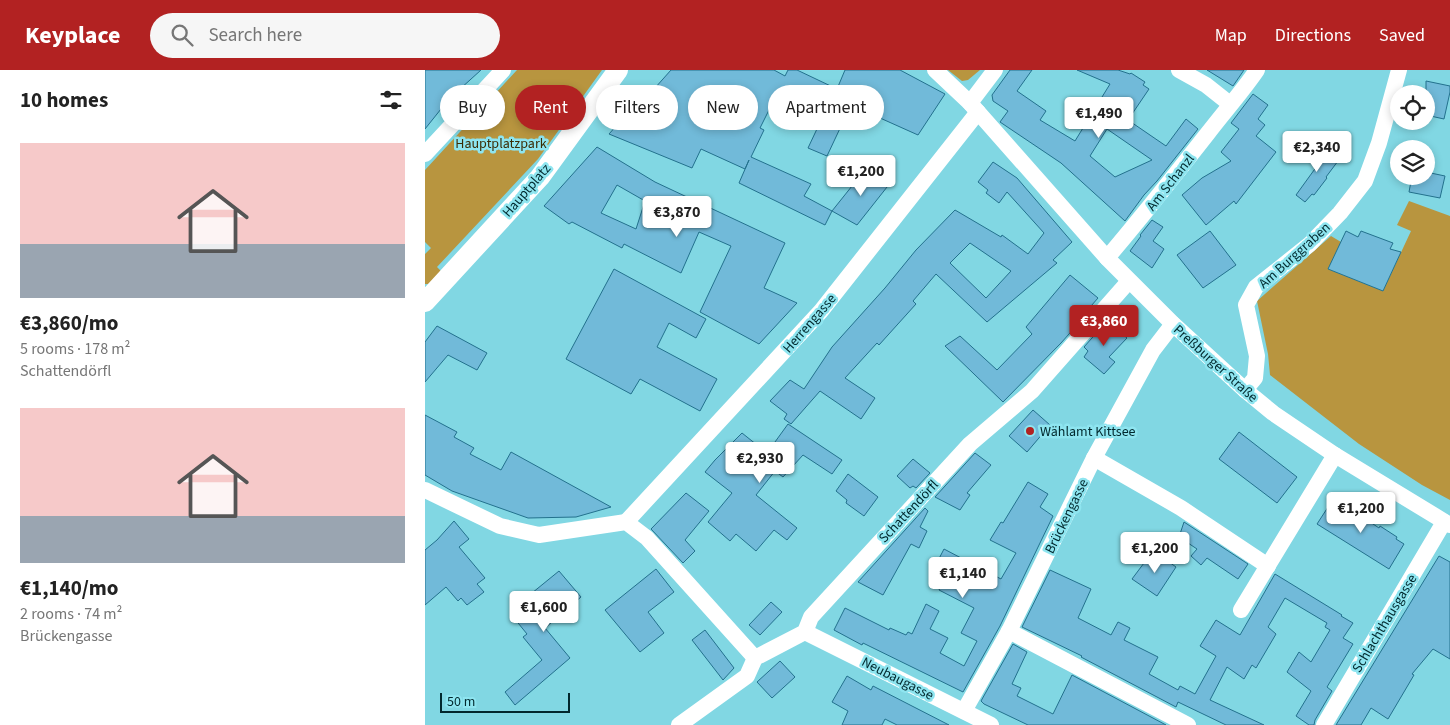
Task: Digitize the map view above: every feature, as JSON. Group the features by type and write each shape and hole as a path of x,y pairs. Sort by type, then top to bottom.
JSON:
{"street":[{"path":"425,154 503,70"},
{"name":"Hauptplatz","path":"425,302 540,176 618,70"},
{"name":"Preßburger Straße","path":"935,70 974,108 1129,281 1245,390 1273,413 1335,455 1447,524"},
{"name":"Herrengasse","path":"626,522 821,311 974,108 995,70"},
{"path":"1179,70 1206,85 1230,104"},
{"name":"Am Schanzl","path":"1107,258 1143,216 1230,104 1248,84 1257,70"},
{"name":"Am Burggraben","path":"1245,390 1255,378 1257,356 1246,305 1256,287 1310,244 1340,213 1365,181 1379,143 1399,70"},
{"name":"Schattendörfl","path":"805,632 811,616 970,444 1032,391 1129,281"},
{"name":"Brückengasse","path":"963,711 1009,631 1094,458 1153,350 1173,324"},
{"path":"1241,610 1335,455"},
{"path":"1094,458 1181,508 1268,566"},
{"path":"425,490 500,526 539,535 626,522 647,538 755,658"},
{"name":"Schlachthausgasse","path":"1324,725 1447,524"},
{"path":"1009,631 1189,725"},
{"path":"679,725 747,676 755,658 805,632"},
{"name":"Neubaugasse","path":"805,632 991,725"}],"green space":[{"name":"Hauptplatzpark","path":"517,70 602,70 586,92 586,85 515,85 515,130 559,130 538,159 437,267 443,273 429,284 425,284 425,254 431,248 425,242 425,170 462,130 505,130 505,85 503,85"},
{"path":"948,70 980,70 968,80 962,81"},
{"path":"1409,201 1450,216 1450,500 1422,485 1359,444 1270,375 1268,354 1257,301 1331,236 1341,242 1328,269 1383,291 1411,231 1397,225"}],"building":[{"path":"425,70 481,70 464,85 440,85 440,110 425,129"},
{"path":"671,70 774,70 785,76 788,70 797,70 829,85 768,85 768,112 760,128 764,130 751,157 811,184 804,196 832,211 825,225 739,183 749,160 745,169 701,149 692,168 609,134 613,130 678,130 678,85 658,85"},
{"path":"845,70 900,70 945,94 918,135 884,120 884,85 839,85"},
{"path":"1010,70 1032,70 1017,91 1046,111 1040,120 1075,141 1110,84 1077,70 1118,70 1131,73 1145,82 1143,85 1149,89 1128,120 1166,146 1186,119 1198,129 1125,221 1061,163 1000,122 1008,111 993,101 992,95","holes":["1107,129 1152,160 1115,177 1090,156"]},
{"path":"1207,70 1244,70 1233,86"},
{"path":"1426,81 1450,86 1444,119 1435,117 1435,85 1426,85"},
{"path":"1253,94 1268,105 1258,119 1265,125 1256,136 1276,152 1236,204 1234,201 1206,225 1182,195 1202,178 1231,161 1221,152 1239,129 1231,123"},
{"path":"816,130 839,130 827,156 808,148"},
{"path":"1317,146 1338,161 1314,195 1312,194 1305,202 1296,195 1317,166 1308,158"},
{"path":"597,147 655,182 785,243 764,288 797,303 759,344 700,312 731,246 699,232 681,273 624,244 622,248 572,222 569,224 544,206","holes":["617,185 645,201 636,229 601,213"]},
{"path":"993,162 1017,178 1072,242 1053,260 1057,263 987,322 936,274 913,301 916,304 879,345 877,343 845,378 875,398 861,419 820,391 791,424 784,419 787,414 770,401 790,380 804,389 832,347 916,250 955,210 1001,237 1002,235 1028,254 1044,233 1007,192 999,203 986,193 988,190 978,182","holes":["970,243 1011,271 986,298 950,263"]},
{"path":"864,171 891,182 857,225 832,211"},
{"path":"1435,174 1445,176 1440,198 1409,192 1410,185 1435,185"},
{"path":"1152,220 1163,227 1153,241 1164,249 1152,268 1130,251"},
{"path":"1210,231 1236,265 1203,288 1177,255"},
{"path":"1346,231 1358,237 1361,231 1393,243 1390,249 1401,252 1383,291 1328,269"},
{"path":"614,269 706,319 696,338 669,323 657,347 717,379 700,411 640,379 631,394 566,359"},
{"path":"1070,275 1098,298 1091,306 1093,307 1061,343 1003,402 945,346 960,336 997,370 1032,334 1026,327"},
{"path":"1107,321 1127,338 1109,357 1115,362 1104,374 1084,357 1088,351 1084,347"},
{"path":"437,326 487,353 477,370 448,355 425,382 425,342"},
{"name":"Wählamt Kittsee","path":"1033,410 1050,425 1027,452 1009,436"},
{"path":"425,415 457,432 454,437 474,448 470,454 501,470 511,452 611,507 576,517 528,518 452,491 425,475"},
{"path":"788,424 842,460 832,474 803,455 783,477 775,471 756,495 797,528 787,540 774,530 756,551 736,534 730,541 708,522 732,493 705,472 742,433 767,453"},
{"path":"1239,432 1297,477 1277,503 1219,459"},
{"path":"975,453 991,465 967,493 970,495 960,510 935,497"},
{"path":"913,459 930,473 916,488 913,486 910,488 897,476"},
{"path":"848,474 878,497 864,516 846,503 847,500 836,491"},
{"path":"1028,482 1048,494 1040,507 1053,516 1000,626 963,692 834,630 845,608 889,630 890,628 906,635 908,632 912,634 926,604 939,611 930,629 948,638 940,653 964,666 977,641 961,633 974,608 939,590 943,581 931,574 944,549 1001,579 1016,553 990,540 1001,522 1003,523"},
{"path":"686,493 709,511 685,540 695,551 683,563 651,529"},
{"path":"1332,501 1340,506 1342,503 1379,528 1380,526 1397,537 1396,539 1404,544 1389,569 1317,524"},
{"path":"925,508 928,511 920,527 927,531 919,548 911,544 883,595 858,582"},
{"path":"454,521 469,539 459,547 485,578 477,584 484,592 467,605 461,598 458,601 446,587 425,605 425,550"},
{"path":"1184,522 1248,564 1238,579 1207,558 1201,565 1191,556 1197,549 1179,537"},
{"path":"1158,554 1176,567 1157,596 1132,579 1147,559 1152,562"},
{"path":"1439,556 1450,562 1450,659 1433,649 1412,674 1414,675 1388,719 1371,708 1361,725 1336,725"},
{"path":"656,569 674,592 648,612 664,633 640,652 605,610"},
{"path":"1050,570 1091,589 1078,618 1111,635 1118,622 1130,628 1124,640 1158,657 1149,674 1178,690 1180,686 1195,694 1216,656 1200,646 1216,620 1240,635 1275,574 1353,623 1343,638 1353,644 1327,687 1332,691 1314,725 1309,725 1296,716 1311,691 1287,672 1299,652 1311,662 1330,630 1325,627 1327,623 1285,598 1268,627 1276,634 1256,668 1252,665 1244,679 1227,667 1210,700 1264,725 1226,725 1178,702 1176,707 1082,656 1022,627"},
{"path":"559,571 581,597 545,628 570,658 515,705 505,692 542,660 523,637 527,634 514,618 537,598 532,593"},
{"path":"771,602 782,612 760,635 749,625"},
{"path":"705,630 734,668 723,680 692,640"},
{"path":"1013,644 1027,652 1012,684 1021,688 1017,696 1053,714 1072,675 1166,725 1028,725 984,704 981,701"},
{"path":"780,661 795,677 772,698 757,682"},
{"path":"847,676 871,690 873,686 949,725 897,725 885,719 882,725 842,725 848,711 832,702"}],"place":[{"name":"Wählamt Kittsee","path":"1030,431"}]}
